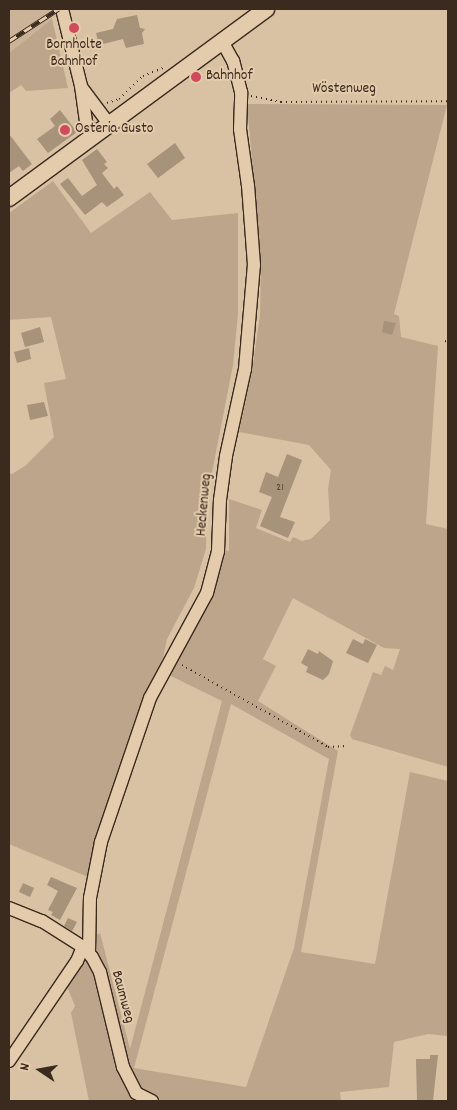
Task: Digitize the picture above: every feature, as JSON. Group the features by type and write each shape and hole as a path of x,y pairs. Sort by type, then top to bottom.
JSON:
{"main road":[{"path":"9,198 266,9"}],"street":[{"path":"62,9 81,86 86,123 95,135"},
{"name":"Heckenweg","path":"86,950 90,898 101,842 150,698 207,593 218,551 220,500 248,351 254,265 248,186 240,128 241,92 233,61 222,41"},
{"path":"81,86 109,124"},
{"path":"9,908 42,921 86,950 9,1061"},
{"name":"Baumweg","path":"86,950 100,972 123,1067 136,1093 152,1101"}],"path":[{"name":"Wöstenweg","path":"241,92 281,102 448,101"},
{"path":"171,659 328,746 346,746"}],"shaded area":[{"path":"9,9 50,9 52,19 9,53"},
{"path":"52,19 68,88 26,91 21,85 9,93 9,53"},
{"path":"247,104 447,105 394,314 399,316 401,337 438,346 426,524 448,529 448,767 352,739 350,735 373,672 381,675 385,666 393,670 400,649 384,648 293,598 263,659 276,666 258,701 338,751 301,952 375,964 410,772 448,781 448,1036 428,1034 394,1042 389,1087 340,1092 341,1101 89,1101 71,1013 75,1006 66,984 85,956 97,959 94,936 100,933 130,1049 222,701 167,674 213,591 225,550 229,551 229,499 262,510 256,528 290,542 293,537 302,541 311,539 330,520 328,489 331,470 309,445 239,432 252,371 260,315 261,261","holes":["231,704 329,759 294,948 246,1087 134,1068"]},
{"path":"53,181 91,233 150,192 172,220 238,213 238,314 233,365 207,498 206,549 194,588 167,639 163,658 146,696 88,877 9,844 9,473 12,474 25,466 54,437 44,383 66,379 51,317 9,320 9,213"}],"building":[{"path":"137,15 140,28 145,29 142,33 144,44 126,48 123,39 99,45 96,33 113,29 117,19"},
{"path":"60,110 77,132 48,153 37,139 55,126 50,119"},
{"path":"9,134 32,164 23,171 19,166 9,173"},
{"path":"175,143 185,158 158,178 147,164"},
{"path":"97,149 107,162 104,164 108,168 102,173 114,189 117,186 124,195 107,207 102,202 85,215 60,184 68,178 82,196 97,185 82,160"},
{"path":"384,321 396,323 392,335 382,332"},
{"path":"40,327 44,342 25,347 21,333"},
{"path":"29,348 31,359 17,363 14,352"},
{"path":"44,402 48,416 30,420 27,405"},
{"path":"287,454 302,460 280,517 295,522 288,538 260,526 272,497 259,492 266,472 278,477"},
{"path":"353,639 363,644 365,639 377,645 368,663 346,653"},
{"path":"308,649 318,654 319,651 333,661 329,674 323,680 306,672 308,667 301,663"},
{"path":"51,877 77,888 60,920 51,915 53,912 48,910 58,891 47,885"},
{"path":"23,883 34,888 30,897 19,892"},
{"path":"68,918 77,922 72,931 64,926"},
{"path":"430,1055 438,1055 433,1101 417,1101 416,1059 430,1059"}],"railway":[{"path":"9,41 58,9"}],"place":[{"name":"Bornholte Bahnhof","path":"74,28"},
{"name":"Bahnhof","path":"196,77"},
{"name":"Osteria Gusto","path":"65,130"}]}
